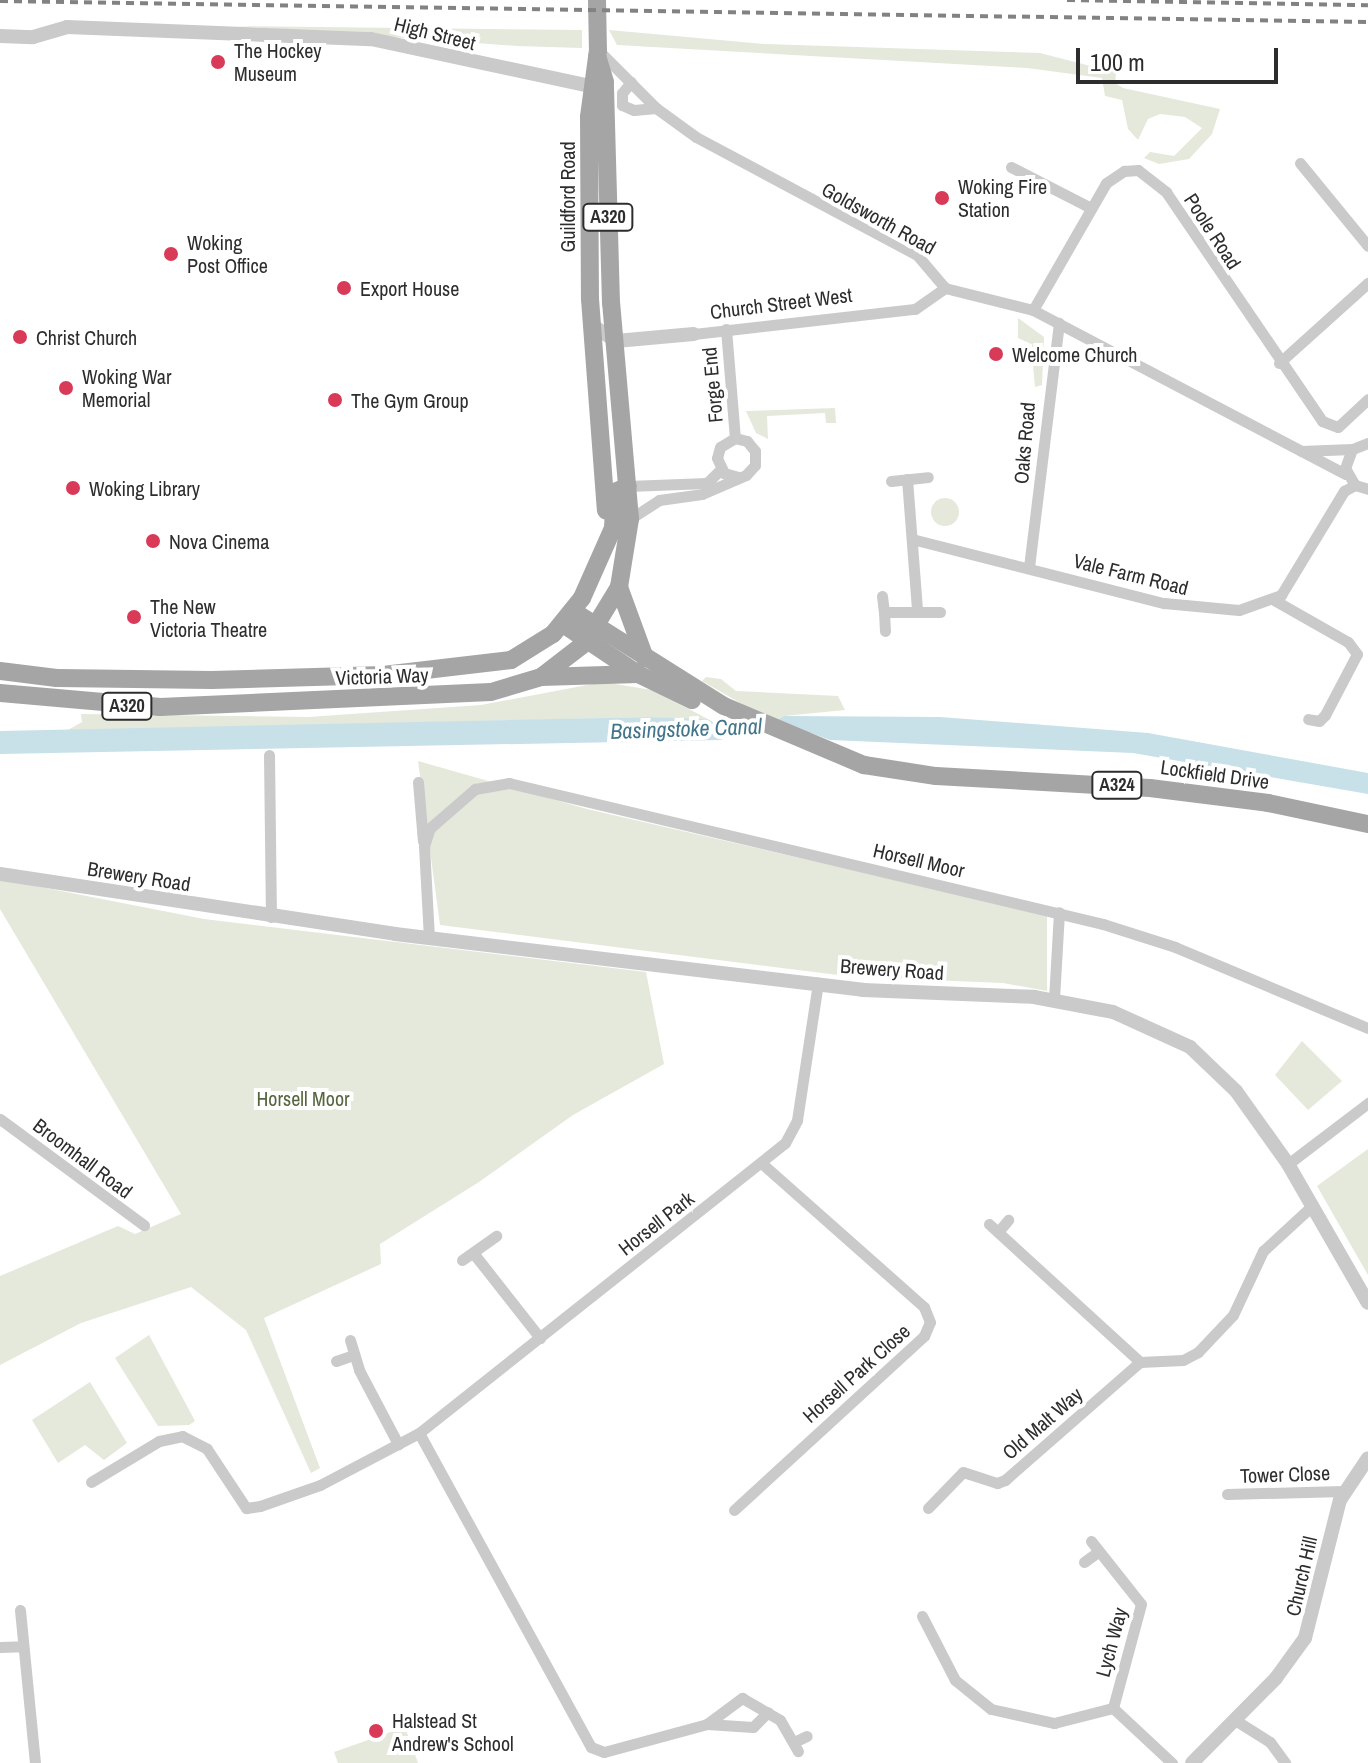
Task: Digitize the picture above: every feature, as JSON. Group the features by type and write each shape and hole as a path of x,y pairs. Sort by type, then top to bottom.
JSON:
{"main road":[{"name":"Guildford Road","path":"593,331 593,71 597,0"},
{"name":"Guildford Road","path":"593,71 616,341"},
{"name":"Victoria Way","path":"593,331 606,545"},
{"name":"Victoria Way","path":"0,693 160,707 443,696 491,692 541,677 591,636 619,587 630,519 616,341"},
{"name":"Victoria Way","path":"0,671 57,678 212,680 434,671 511,660 568,617 613,528 615,492 628,486"},
{"path":"541,677 642,666 619,587"},
{"name":"Lockfield Drive","path":"568,617 591,636 792,752 846,768 864,765"},
{"name":"Lockfield Drive","path":"699,698 864,765 936,776 1150,788 1268,803 1368,824"}],"street":[{"name":"High Street","path":"0,36 33,37 67,27 371,39 593,71"},
{"name":"Goldsworth Road","path":"593,71 631,82 656,108 717,150 917,255 945,288"},
{"name":"Goldsworth Road","path":"631,82 622,93 622,105 634,110 656,108"},
{"path":"1300,163 1368,246"},
{"path":"1011,167 1089,207"},
{"name":"Poole Road","path":"1033,310 1089,207 1117,174 1138,170 1153,178 1322,421 1338,427 1368,399"},
{"path":"1279,363 1368,283"},
{"path":"945,288 1033,310 1346,474 1355,485 1368,489"},
{"name":"Church Street West","path":"616,341 915,309 945,288"},
{"name":"Oaks Road","path":"1029,567 1059,323"},
{"name":"Forge End","path":"726,329 735,438"},
{"path":"593,331 616,341"},
{"name":"Forge End","path":"721,469 720,447 735,438 747,441 756,458 752,470 738,477"},
{"path":"1301,451 1362,442"},
{"path":"1346,474 1345,462 1362,442"},
{"path":"628,486 707,483 721,469 738,477"},
{"path":"630,519 659,500 702,494 738,477"},
{"path":"891,481 928,477"},
{"path":"907,479 917,610"},
{"path":"1308,719 1319,721 1325,715 1357,654 1348,642 1274,600 1319,535 1344,491 1355,485"},
{"name":"Vale Farm Road","path":"912,539 1181,606 1239,610 1274,600"},
{"path":"882,596 885,631"},
{"path":"884,612 940,612"},
{"path":"269,755 271,917"},
{"path":"418,782 429,938"},
{"name":"Horsell Moor","path":"424,846 434,822 461,797 486,785 509,783 1059,912 1175,947 1368,1028"},
{"name":"Brewery Road","path":"0,874 271,917 429,938 818,983 1054,999 1135,1019 1190,1047 1236,1091 1288,1164 1368,1303"},
{"path":"1054,999 1059,912"},
{"name":"Horsell Park","path":"91,1482 159,1441 189,1437 207,1449 246,1508 304,1492 419,1433 788,1139 796,1123 818,983"},
{"path":"1288,1164 1368,1103"},
{"name":"Broomhall Road","path":"0,1119 144,1225"},
{"name":"Horsell Park Close","path":"734,1510 924,1336 930,1322 924,1307 761,1163"},
{"path":"1008,1220 993,1228 1140,1362 1183,1360 1208,1345 1233,1315 1263,1251 1312,1206"},
{"path":"488,1237 468,1257 540,1338"},
{"path":"350,1340 353,1355 398,1444"},
{"path":"336,1361 353,1355"},
{"name":"Old Malt Way","path":"928,1508 963,1472 997,1483 1005,1480 1140,1362"},
{"path":"419,1433 591,1747 604,1752 707,1724 753,1727 768,1712"},
{"name":"Church Hill","path":"1192,1763 1287,1665 1309,1631 1343,1491 1368,1458"},
{"name":"Tower Close","path":"1227,1494 1343,1491"},
{"name":"Lych Way","path":"1091,1541 1141,1604 1113,1708"},
{"path":"1084,1562 1098,1552"},
{"path":"20,1610 35,1763"},
{"name":"Lych Way","path":"922,1616 933,1630 955,1680 996,1711 1054,1723 1113,1708"},
{"path":"0,1647 23,1646"},
{"path":"707,1724 742,1698 768,1712 796,1746 807,1736"},
{"name":"Lych Way","path":"1113,1708 1172,1763"},
{"path":"1235,1720 1270,1742 1285,1763"}],"green space":[{"path":"237,26 582,30 582,48 517,46"},
{"path":"609,30 765,44 1040,53 1106,70 1111,63 1117,64 1115,83 1123,88 1220,109 1212,134 1189,159 1159,164 1144,158 1150,152 1174,156 1202,128 1185,117 1160,114 1148,119 1138,140 1128,129 1122,100 1105,96 1102,78 1027,68 617,45"},
{"path":"1018,318 1044,337 1042,385 1035,387 1031,344 1018,338"},
{"path":"835,408 836,423 826,423 825,413 767,416 768,439 756,433 746,411"},
{"path":"945,498 955,502 959,512 955,522 945,526 935,522 931,512 935,502"},
{"path":"706,677 721,679 736,691 838,696 845,710 784,716 773,722 702,681"},
{"path":"603,682 652,690 712,721 649,717 66,731 82,722 81,714 308,717 481,705"},
{"path":"418,761 587,809 1047,915 1047,991 1003,983 854,977 440,925"},
{"name":"Horsell Moor","path":"0,879 204,919 646,972 664,1064 573,1115 479,1182 380,1244 381,1264 264,1318 320,1468 311,1473 246,1330 191,1287 81,1323 0,1365 0,1276 118,1226 135,1234 181,1214 0,909"},
{"path":"1302,1041 1342,1081 1308,1110 1275,1075"},
{"path":"1368,1149 1368,1275 1317,1186"},
{"path":"149,1335 195,1421 189,1425 158,1426 115,1358"},
{"path":"90,1382 127,1443 104,1460 85,1445 58,1463 32,1420"},
{"path":"405,1727 418,1763 338,1763 334,1752"}],"water":[{"name":"Basingstoke Canal","path":"784,716 940,717 1148,733 1368,773 1368,794 1133,753 830,740 811,733 733,734 721,740 0,754 0,731 649,717 773,722"}],"pier":[{"path":"703,716 758,717 792,737 738,738"}],"railway":[{"path":"1067,0 1368,5"},
{"path":"0,1 1368,22"}],"place":[{"name":"The Hockey Museum","path":"218,62"},
{"name":"Woking Fire Station","path":"942,198"},
{"name":"Woking Post Office","path":"171,254"},
{"name":"Export House","path":"344,288"},
{"name":"Christ Church","path":"20,337"},
{"name":"Welcome Church","path":"996,354"},
{"name":"Woking War Memorial","path":"66,388"},
{"name":"The Gym Group","path":"335,400"},
{"name":"Woking Library","path":"73,488"},
{"name":"Nova Cinema","path":"153,541"},
{"name":"The New Victoria Theatre","path":"134,617"},
{"name":"Halstead St Andrew's School","path":"376,1731"}]}
